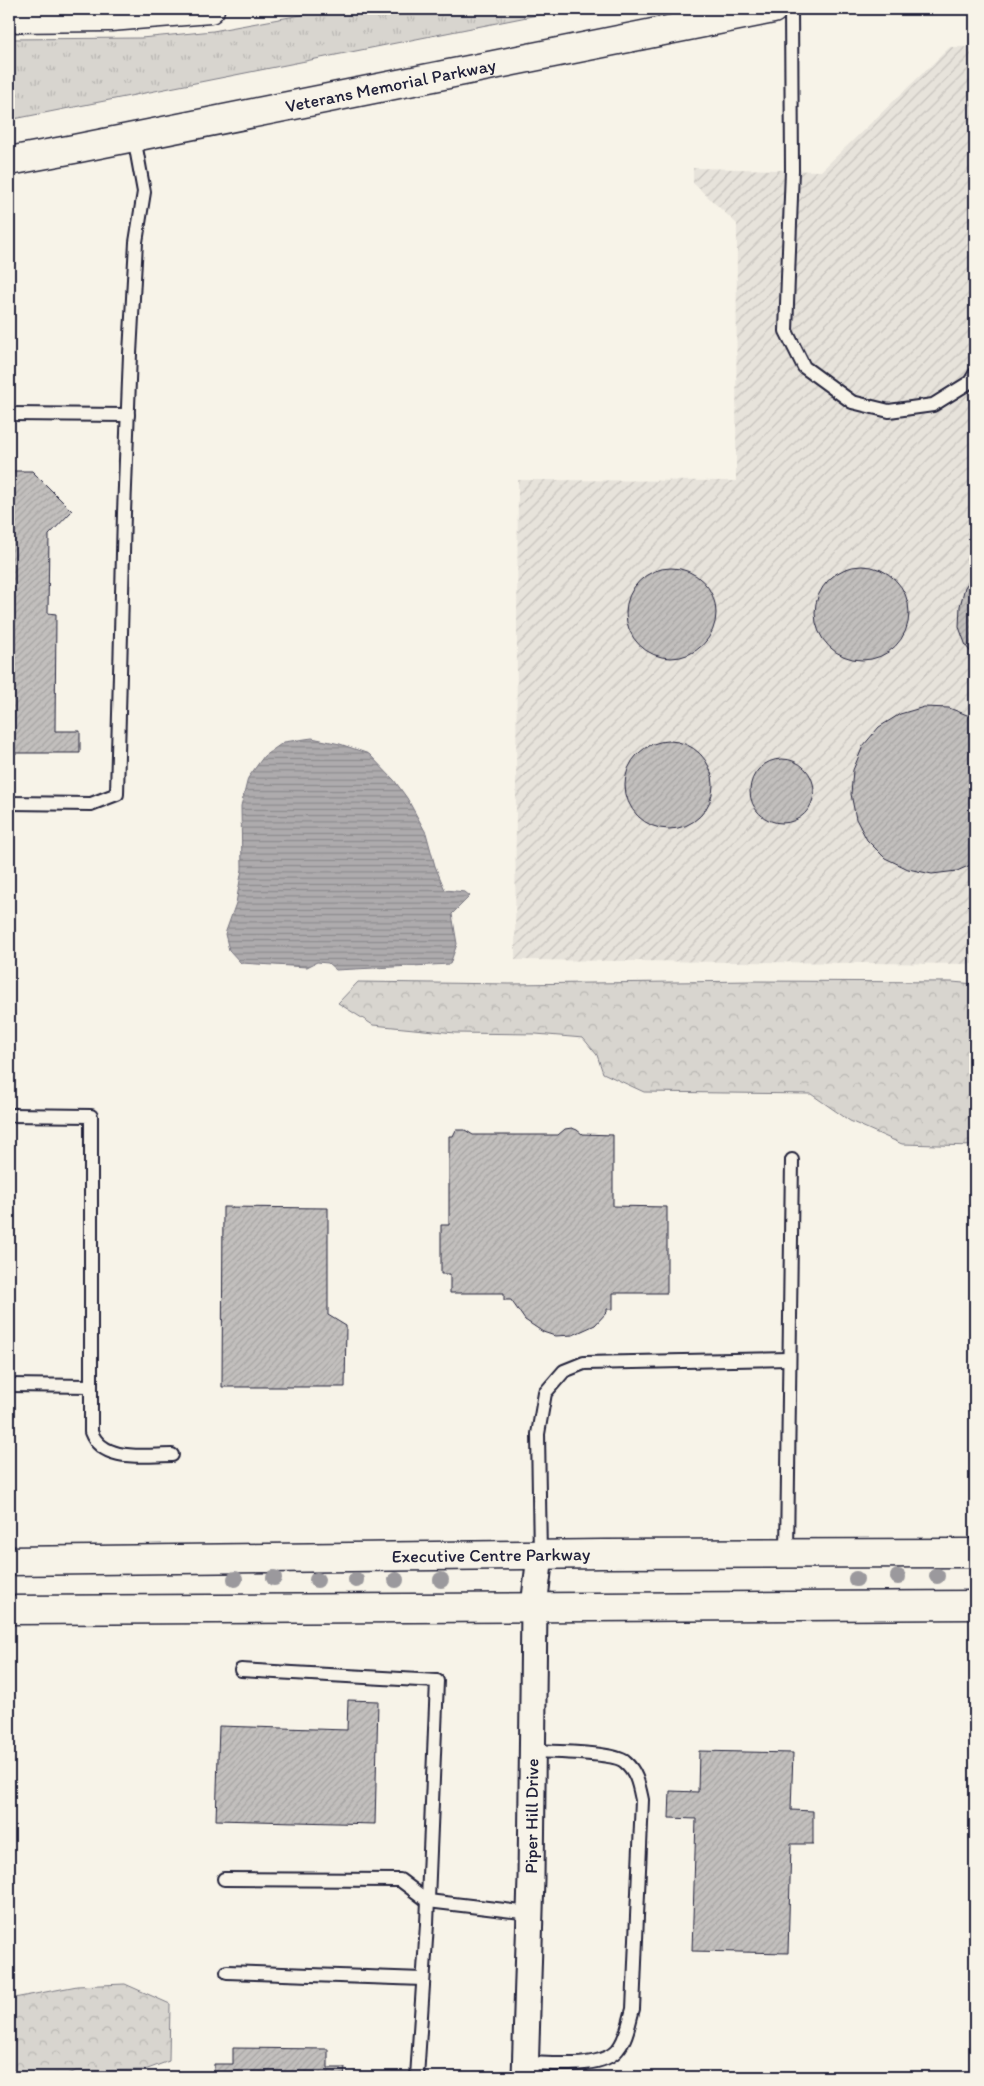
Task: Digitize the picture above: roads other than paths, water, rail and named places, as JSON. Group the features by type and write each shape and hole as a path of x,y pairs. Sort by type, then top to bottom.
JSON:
{"main road":[{"path":"9,18 110,18 210,9"},
{"name":"Veterans Memorial Parkway","path":"9,161 773,9"},
{"name":"Executive Centre Parkway","path":"9,1561 540,1555 975,1553"},
{"path":"9,1610 975,1605"}],"street":[{"name":"Piper Hill Drive","path":"525,2070 530,1913 534,1607 540,1555"}],"lane":[{"path":"791,9 792,170 786,331 804,367 852,402 889,412 933,406 970,382 975,374"},
{"path":"9,803 91,804 117,794 128,415 136,242 144,192 134,137"},
{"path":"9,414 128,415"},
{"path":"9,1115 91,1116 90,1432 94,1441 104,1450 121,1454 172,1455"},
{"path":"787,1553 792,1160"},
{"path":"540,1555 538,1434 545,1393 564,1371 584,1363 788,1359"},
{"path":"9,1386 90,1386"},
{"path":"242,1670 437,1681 428,1901 417,2077"},
{"path":"525,2070 594,2062 611,2057 619,2048 627,2031 633,2009 642,1800 638,1779 624,1760 609,1755 532,1751"},
{"path":"224,1879 400,1880 428,1901 530,1913"},
{"path":"227,1972 423,1979"}]}
